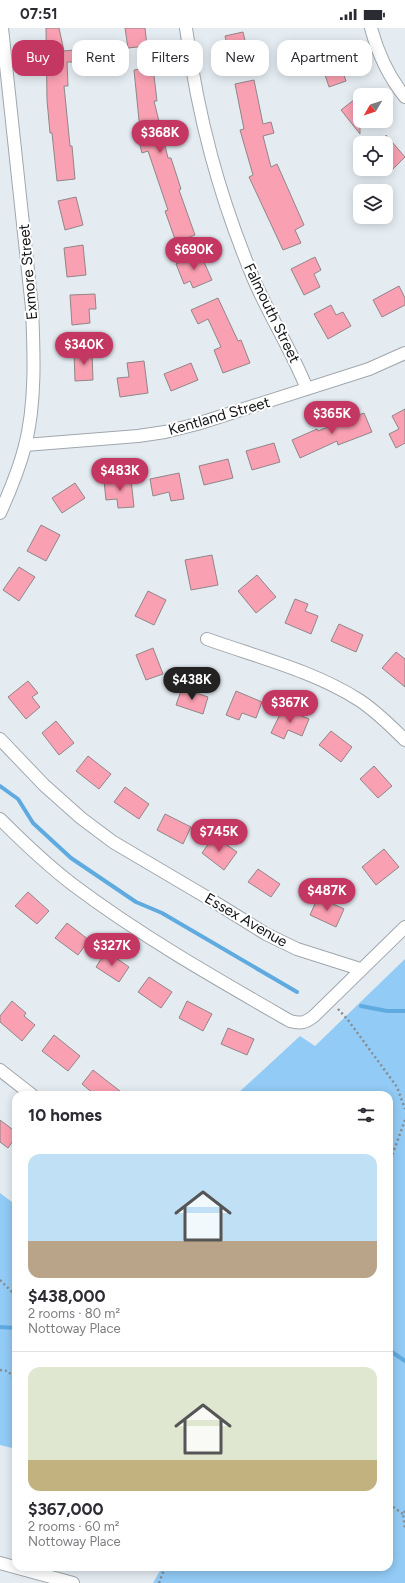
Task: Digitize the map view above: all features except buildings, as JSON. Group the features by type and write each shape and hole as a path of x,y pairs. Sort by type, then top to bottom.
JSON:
{"street":[{"name":"Exmore Street","path":"0,513 20,465 25,445 30,418 34,345 32,308 2,28"},
{"name":"Falmouth Street","path":"186,28 194,85 216,177 234,230 255,281 298,366 307,389"},
{"path":"371,28 382,61 392,79 405,97"},
{"name":"Kentland Street","path":"25,445 138,436 165,432 197,424 369,369 405,353"},
{"path":"207,639 312,676 335,686 374,711 405,740"},
{"name":"Essex Avenue","path":"0,739 44,785 76,813 120,846 266,934 297,949 360,969"},
{"path":"0,819 34,852 66,879 118,918 183,959 290,1020 301,1023 306,1022 405,927"},
{"path":"0,1070 27,1091"},
{"path":"0,1563 12,1566"},
{"path":"30,1571 74,1583"}],"path":[{"path":"329,1000 348,1020 397,1087 405,1109"},
{"path":"393,1153 405,1120"},
{"path":"0,1280 12,1292"},
{"path":"0,1370 8,1371 12,1376"},
{"path":"393,1506 404,1512 405,1528"},
{"path":"159,1583 164,1571"}],"shaded area":[{"path":"405,959 405,1583 153,1583 160,1571 393,1571 393,1091 240,1091 300,1036 315,1046"},
{"path":"0,1193 12,1202 12,1448 0,1445"}],"waterway":[{"path":"0,786 18,799 33,823 71,858 136,902 162,913 297,992"},
{"path":"361,1006 387,1011 405,1011"},
{"path":"0,1327 12,1328"},
{"path":"393,1353 405,1361"}]}
